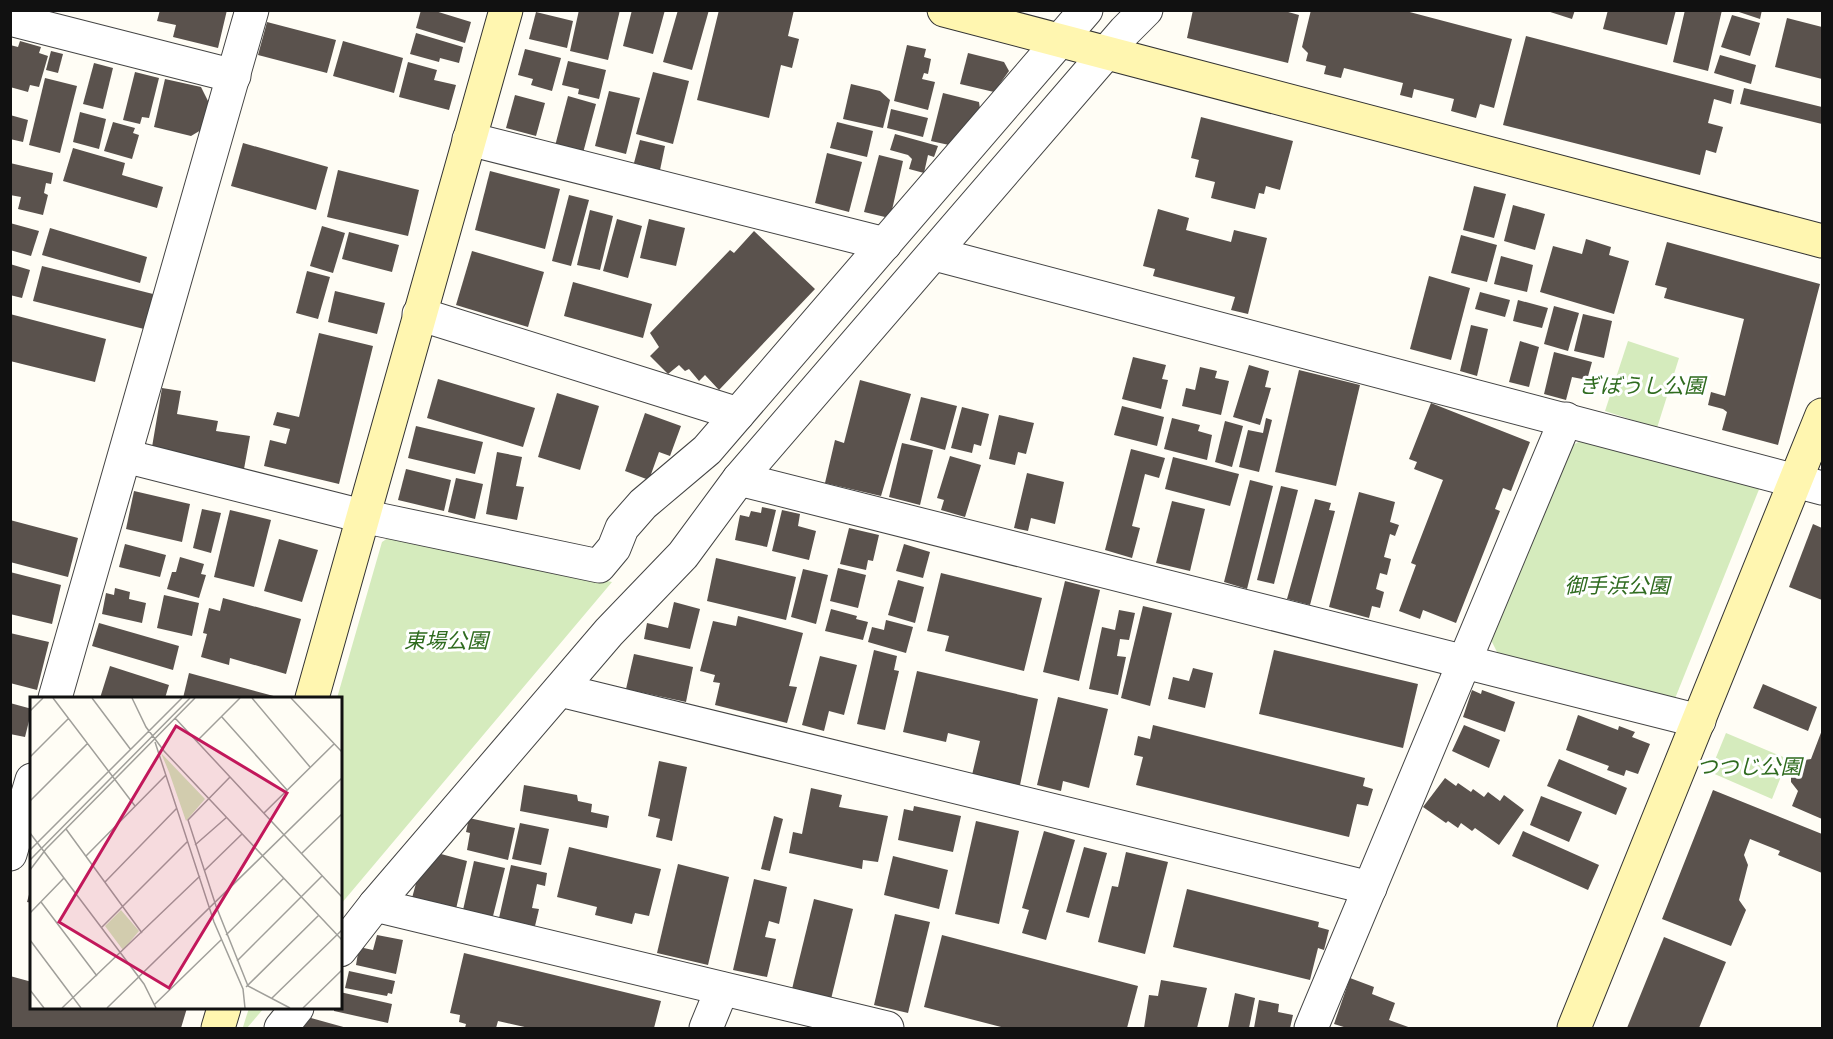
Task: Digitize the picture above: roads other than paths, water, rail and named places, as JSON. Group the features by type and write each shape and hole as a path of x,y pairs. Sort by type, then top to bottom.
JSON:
{"street":[{"path":"56,697 252,10"},
{"path":"313,697 506,10"},
{"path":"944,10 1822,241"},
{"path":"125,456 362,516 599,566 614,548 622,528 643,504 707,450 1086,10"},
{"path":"342,947 375,905 609,632 683,555 739,479 1146,10"},
{"path":"10,19 234,76"},
{"path":"469,139 885,244"},
{"path":"934,254 1809,484"},
{"path":"419,314 738,414"},
{"path":"1574,1029 1699,721 1809,484 1822,415"},
{"path":"1311,1029 1566,419"},
{"path":"739,479 1699,721"},
{"path":"560,690 1370,888"},
{"path":"12,841 30,786"},
{"path":"375,905 887,1029"},
{"path":"706,1029 722,989"},
{"path":"218,1029 224,1009"},
{"path":"281,1029 296,1009"}],"park label":[{"name":"ぎぼうし公園","path":"1642,385"},
{"name":"御手浜公園","path":"1617,585"},
{"name":"東場公園","path":"446,640"},
{"name":"つつじ公園","path":"1749,766"}]}
